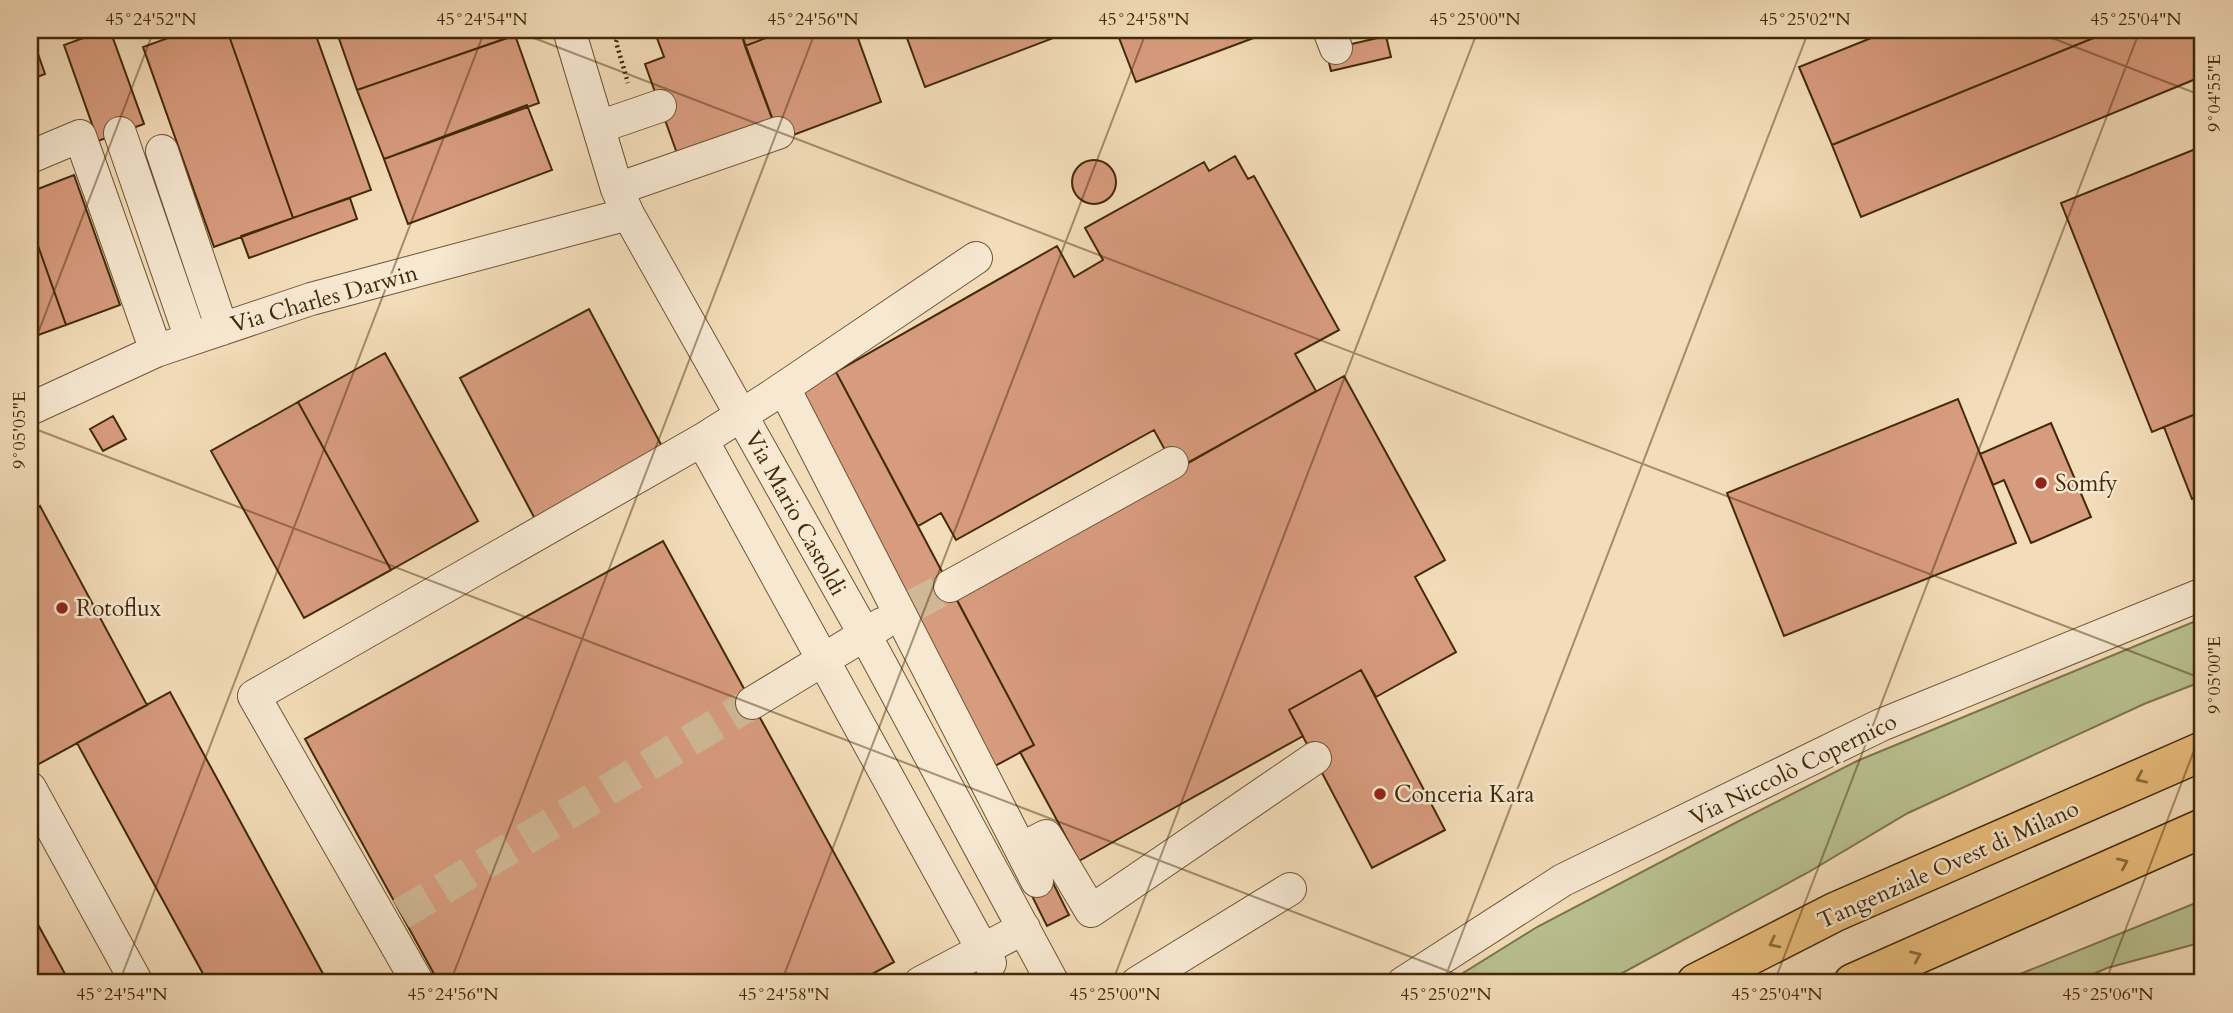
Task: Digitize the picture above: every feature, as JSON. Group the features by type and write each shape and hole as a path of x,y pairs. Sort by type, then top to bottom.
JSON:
{"highway":[{"name":"Tangenziale Ovest di Milano","path":"1696,983 1835,912 2203,751"},
{"path":"1853,983 2203,828"}],"street":[{"name":"Via Mario Castoldi","path":"569,30 623,202 1054,983"},
{"path":"598,127 660,106"},
{"path":"120,133 191,339"},
{"name":"Via Charles Darwin","path":"30,409 156,351 311,299 623,202 778,133"},
{"path":"30,157 80,136 156,351"},
{"path":"131,164 170,148 222,329"},
{"path":"418,983 392,919 254,696 702,439 784,388 976,258"},
{"path":"784,388 905,610 1037,881"},
{"path":"702,439 986,956"},
{"path":"950,586 1172,463"},
{"name":"Via Niccolò Copernico","path":"1403,983 1563,880 1868,731 2203,594"},
{"path":"751,703 905,610"},
{"path":"1021,849 1046,836 1091,911 1315,758"},
{"path":"30,788 137,983"},
{"path":"1137,983 1290,889"},
{"path":"920,983 986,956 1024,928"}],"green space":[{"path":"2203,618 2203,681 2144,704 1908,813 1807,873 1604,983 1447,983 1537,927 1857,761"},
{"path":"2203,900 2203,942 2107,968 2073,983 1998,983"}],"building":[{"path":"110,30 144,124 98,141 64,45"},
{"path":"190,30 227,30 293,218 214,247 143,47"},
{"path":"227,30 314,30 371,190 293,218"},
{"path":"336,30 521,30 522,33 357,90"},
{"path":"654,30 740,30 774,123 679,159 645,64 664,57"},
{"path":"740,30 787,30 745,46"},
{"path":"787,30 855,30 881,102 780,140 745,46"},
{"path":"904,30 1063,30 1064,34 925,87"},
{"path":"1116,30 1275,30 1136,82"},
{"path":"1891,30 2113,30 1832,145 1799,67"},
{"path":"2113,30 2203,30 2203,76 1861,217 1832,145"},
{"path":"30,31 45,74 30,80"},
{"path":"515,35 539,103 384,159 357,90"},
{"path":"1386,36 1391,57 1331,71 1326,50"},
{"path":"527,105 552,170 408,224 384,159"},
{"path":"2203,146 2203,411 2152,432 2061,203"},
{"path":"1235,156 1248,179 1254,176 1339,330 1295,354 1316,391 1176,470 1154,430 956,540 941,513 918,526 836,372 1057,246 1074,277 1103,260 1085,228 1204,162 1209,171"},
{"path":"1094,160 1103,161 1110,166 1115,173 1115,191 1110,198 1103,203 1094,204 1085,203 1078,198 1073,191 1072,182 1073,173 1078,166 1085,161"},
{"path":"74,175 120,305 66,325 30,223 30,192"},
{"path":"350,198 357,219 249,258 241,236"},
{"path":"30,223 66,325 30,338"},
{"path":"589,309 664,450 535,519 460,378"},
{"path":"385,353 478,521 391,570 298,402"},
{"path":"836,372 1034,745 995,766 796,393"},
{"path":"1344,376 1445,560 1415,577 1456,652 1376,697 1361,670 1289,710 1303,736 1079,861 1020,752 1034,745 953,593"},
{"path":"1958,399 2016,543 1784,636 1727,493"},
{"path":"298,402 391,570 304,618 211,451"},
{"path":"2203,411 2203,494 2192,499 2164,427"},
{"path":"113,416 126,439 103,451 90,429"},
{"name":"Somfy","path":"2051,423 2091,517 2031,543 2004,480 1993,485 1980,454"},
{"name":"Rotoflux","path":"40,506 147,705 37,765 30,751 30,512"},
{"path":"663,541 894,962 856,983 439,983 305,739"},
{"name":"Conceria Kara","path":"1361,670 1445,830 1372,868 1289,710"},
{"path":"170,692 328,983 208,983 77,743"},
{"path":"1049,875 1069,915 1047,926 1027,886"},
{"path":"30,910 70,983 30,983"}],"tunnel":[{"path":"910,607 950,586"},
{"path":"401,914 752,703"}],"place":[{"name":"Somfy","path":"2041,483"},
{"name":"Rotoflux","path":"62,608"},
{"name":"Conceria Kara","path":"1380,794"}]}
